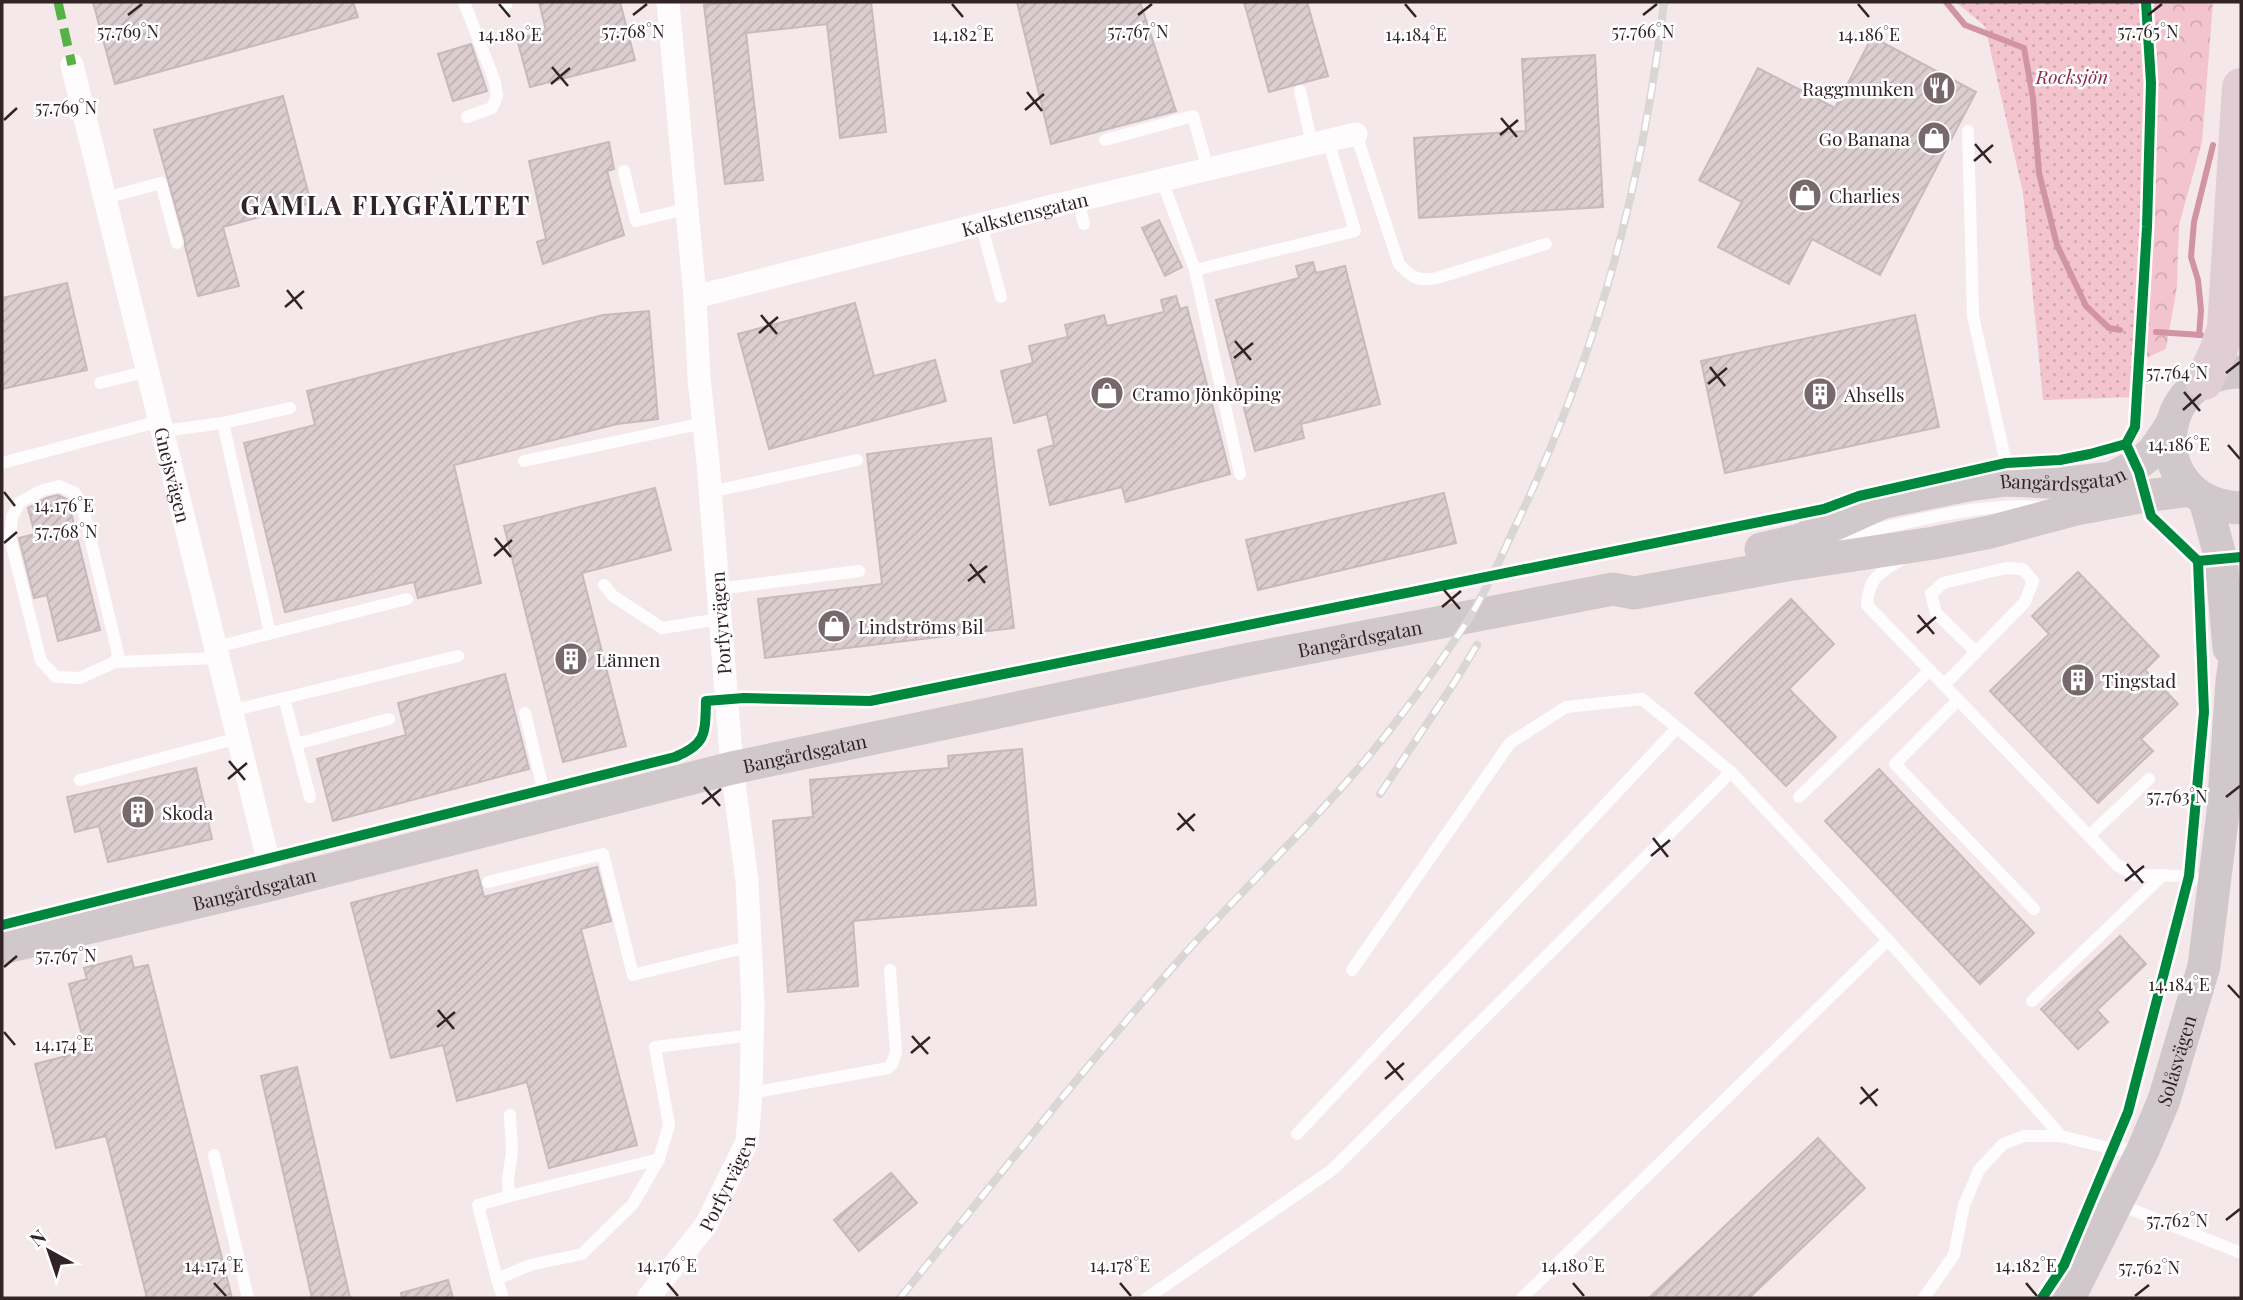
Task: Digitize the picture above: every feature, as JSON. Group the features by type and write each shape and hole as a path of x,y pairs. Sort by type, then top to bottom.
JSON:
{"highway":[{"path":"2204,381 2226,329 2241,87"}],"main road":[{"path":"2204,381 2220,374 2241,372"},
{"name":"Bangårdsgatan","path":"1613,589 1630,577 1800,540 1884,502 1968,485 2012,493 2112,478 2135,466 2152,452 2172,424 2178,407 2204,381"},
{"name":"Solåsvägen","path":"2172,424 2170,442 2173,460 2180,476 2198,495 2221,559 2232,681"},
{"path":"2198,495 2224,507 2241,508"},
{"name":"Bangårdsgatan","path":"2,948 274,884 732,768 1245,660 1613,589 1634,593 1787,565 1934,543 2076,509 2145,496 2198,495"},
{"name":"Solåsvägen","path":"2069,1298 2143,1150 2164,1100 2204,966 2226,781 2232,681 2241,620"}],"street":[{"name":"Porfyrvägen","path":"648,1298 706,1225 747,1142 753,1035 747,881 732,768 695,297 668,2"},
{"name":"Gnejsvägen","path":"72,65 274,884"},
{"name":"Kalkstensgatan","path":"695,297 1078,200 1356,134"}],"lane":[{"path":"464,2 495,82 497,96 492,108 467,117"},
{"path":"1195,270 1355,231 1300,91"},
{"path":"1105,140 1193,116 1208,169"},
{"path":"1968,131 1973,316 2012,493"},
{"path":"1356,134 1399,264 1408,274 1424,281 1546,244"},
{"path":"624,171 636,221 687,209"},
{"path":"1162,180 1195,270 1240,474"},
{"path":"105,198 161,183 177,243"},
{"path":"1078,200 1084,224"},
{"path":"981,224 1001,297"},
{"path":"100,383 148,371"},
{"path":"2,463 161,426 223,423 290,408"},
{"path":"223,423 270,633"},
{"path":"524,461 704,423"},
{"path":"710,492 857,460"},
{"path":"115,662 118,654 82,504 75,493 59,486 43,490 20,502 12,517 10,538 41,661 56,677 80,678 115,662 217,652 270,633 407,599"},
{"name":"Bangårdsgatan","path":"1748,558 1926,519 2012,493 2076,509"},
{"path":"1934,543 1880,572 1868,590 1867,606 2117,865 2135,875 2189,876 2215,885"},
{"name":"Bangårdsgatan","path":"1613,589 1735,561"},
{"path":"1944,685 2025,602 2033,581 2022,569 2006,568 1943,583 1931,594 1936,613 1976,652"},
{"path":"718,589 859,571"},
{"path":"604,585 613,596 662,628 720,619"},
{"path":"232,711 458,656"},
{"path":"1798,797 1930,670"},
{"path":"284,698 310,797"},
{"path":"1352,970 1510,743 1566,707 1642,699 1731,772 1888,940 2061,1136"},
{"path":"1958,699 1895,764 2034,909"},
{"path":"525,713 549,814"},
{"path":"296,744 389,719"},
{"path":"1297,1134 1677,728"},
{"path":"80,780 238,738"},
{"path":"1147,1298 1332,1170 1731,772"},
{"path":"2089,836 2149,779"},
{"path":"488,882 603,853 633,975 751,946"},
{"path":"2032,1002 2163,875"},
{"path":"1522,1298 1888,940"},
{"path":"751,1093 888,1068 894,1058 896,1045 890,970"},
{"path":"497,1279 530,1265 582,1254 632,1203 659,1159 668,1125 654,1047 753,1035"},
{"path":"510,1115 512,1147 506,1183 510,1196"},
{"path":"1924,1298 1954,1255 1964,1205 1979,1170 2003,1144 2024,1136 2061,1136 2113,1149 2143,1150"},
{"path":"214,1155 248,1298"},
{"path":"503,1298 478,1205 659,1159"},
{"path":"2116,1203 2241,1253"}],"green space":[{"name":"Rocksjön","path":"1956,2 2213,2 2202,142 2179,225 2177,286 2166,349 2106,376 2036,315 2023,192 1985,26"},
{"name":"Rocksjön","path":"1956,2 2141,2 2152,167 2138,397 2043,400 2023,192 1985,26"}],"building":[{"path":"93,2 353,2 358,17 115,84"},
{"path":"539,2 620,2 635,60 530,87 517,39 546,31"},
{"path":"735,2 871,2 886,132 840,138 827,24 746,33 763,180 725,184 704,5"},
{"path":"1017,2 1140,2 1176,111 1051,144"},
{"path":"1244,2 1307,2 1328,76 1269,92"},
{"path":"1872,37 1976,92 1880,275 1812,239 1789,284 1718,247 1742,202 1699,180 1758,68 1835,108"},
{"path":"471,44 487,91 453,101 438,54"},
{"path":"1595,55 1603,207 1419,218 1414,138 1526,131 1522,59"},
{"path":"283,96 311,203 223,227 239,286 198,296 154,130"},
{"path":"609,142 614,169 607,171 624,235 543,264 537,242 546,239 529,161"},
{"path":"1159,220 1182,267 1165,276 1142,228"},
{"path":"1313,262 1316,273 1345,266 1380,404 1301,424 1304,438 1255,451 1216,300 1299,278 1296,266"},
{"path":"67,283 87,370 2,389 2,298"},
{"name":"Cramo Jönköping","path":"1176,296 1180,309 1187,307 1230,474 1126,502 1122,487 1050,505 1038,450 1054,445 1047,414 1014,423 1001,371 1033,363 1029,346 1068,337 1065,325 1104,315 1107,326 1164,312 1161,300"},
{"path":"855,303 874,376 935,360 946,401 769,449 738,334"},
{"path":"649,311 658,419 617,424 454,465 481,583 418,598 414,582 285,612 244,443 315,425 307,391 603,315"},
{"name":"Ahsells","path":"1915,315 1939,427 1725,473 1701,361"},
{"path":"991,438 1014,628 765,658 758,599 882,584 867,454"},
{"name":"Lännen","path":"655,488 671,550 582,573 626,746 563,762 504,526"},
{"path":"1444,493 1456,543 1258,590 1246,540"},
{"path":"58,495 68,500 100,630 58,641 47,595 34,598 19,538 35,534 28,508"},
{"name":"Tingstad","path":"2078,572 2159,656 2145,670 2178,704 2141,739 2153,751 2098,803 1990,691 2049,634 2032,616"},
{"path":"1791,599 1834,644 1789,689 1836,737 1786,786 1695,693"},
{"path":"505,674 529,769 333,821 317,759 406,735 398,703"},
{"path":"1022,749 1036,905 853,921 858,986 788,992 773,821 813,817 810,780 949,768 948,756"},
{"name":"Skoda","path":"196,768 212,839 108,862 99,826 75,832 67,797"},
{"path":"1879,769 2034,933 1980,984 1825,821"},
{"path":"597,867 611,921 581,929 637,1145 549,1168 527,1082 457,1101 443,1045 391,1058 351,903 477,870 484,897"},
{"path":"2120,936 2146,964 2097,1010 2108,1022 2078,1049 2041,1009"},
{"path":"131,956 134,968 148,965 232,1298 147,1298 106,1136 56,1148 35,1064 86,1051 69,984 87,979 84,968"},
{"path":"297,1067 350,1298 312,1298 261,1076"},
{"path":"1818,1138 1865,1188 1749,1298 1649,1298"},
{"path":"891,1173 917,1203 859,1251 834,1220"},
{"path":"448,1280 453,1298 402,1298 401,1293"}],"waterway":[{"path":"1946,2 1965,25 2024,48 2033,98 2039,173 2057,245 2086,306 2109,328 2120,330"},
{"path":"2199,335 2201,310 2198,280 2191,257 2194,222 2213,145"},
{"path":"2156,332 2201,335"}],"railway":[{"path":"900,1298 1145,1000 1366,760 1425,683 1473,612 1544,464 1592,336 1629,204 1655,70 1664,2"},
{"path":"1380,794 1477,645"}],"marked path":[{"path":"58,2 72,65"}],"cycle path":[{"path":"2146,2 2151,83 2147,227 2135,427 2126,444 2139,472 2151,516 2198,561 2241,557"},
{"path":"2,925 675,757 699,742 704,729 706,701 744,698 870,701 1824,509 1859,496 2006,463 2060,460 2126,444"},
{"path":"2042,1298 2064,1265 2128,1112 2189,876 2204,712 2198,561"}],"place":[{"name":"Raggmunken","path":"1939,88"},
{"name":"Go Banana","path":"1934,138"},
{"name":"Charlies","path":"1805,195"},
{"name":"Cramo Jönköping","path":"1107,393"},
{"name":"Ahsells","path":"1820,394"},
{"name":"Lindströms Bil","path":"834,626"},
{"name":"Lännen","path":"571,659"},
{"name":"Tingstad","path":"2078,680"},
{"name":"Skoda","path":"138,812"}],"district":[{"name":"GAMLA FLYGFÄLTET","path":"386,204"}]}
